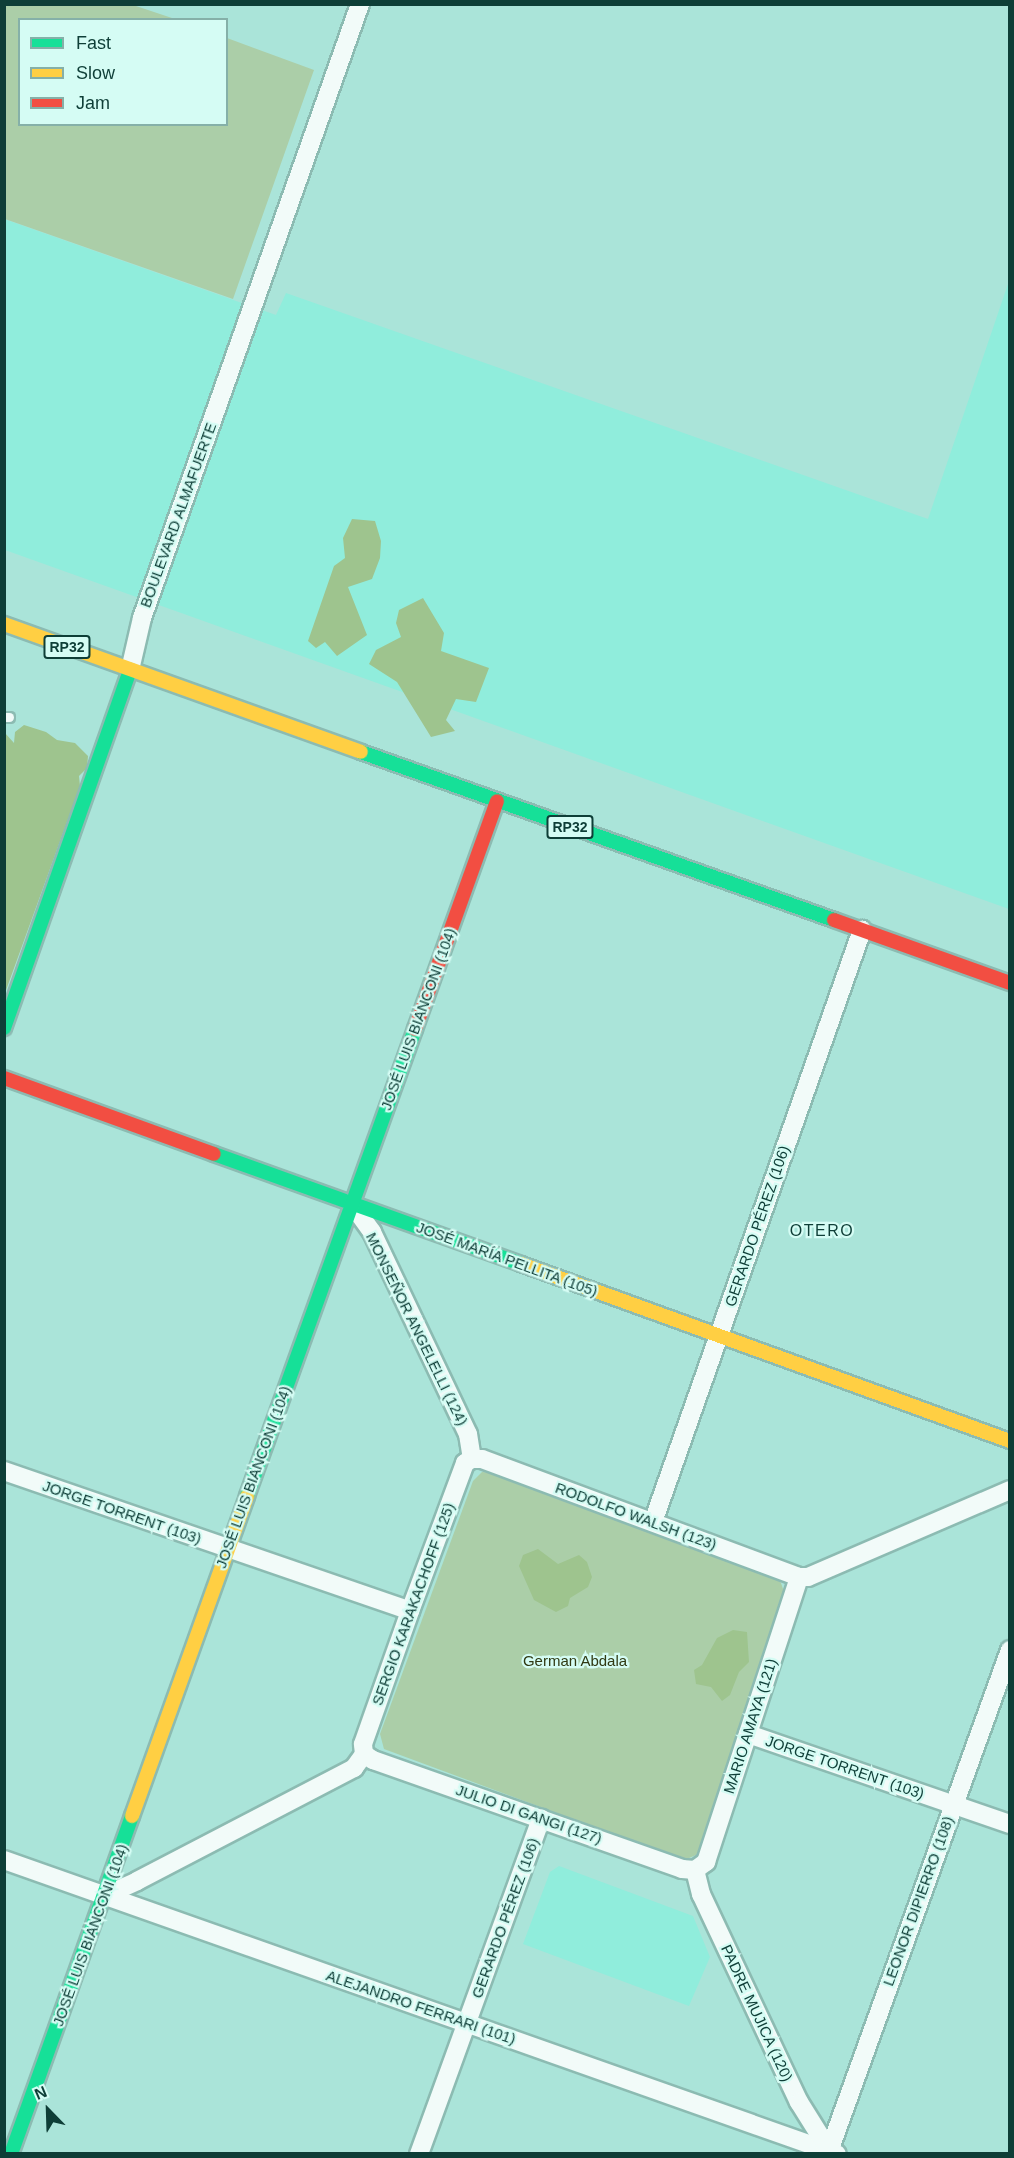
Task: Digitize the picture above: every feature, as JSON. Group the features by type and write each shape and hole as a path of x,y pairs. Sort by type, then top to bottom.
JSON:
{"street":[{"name":"BOULEVARD ALMAFUERTE","path":"4,1028 130,670 142,618 360,4"},
{"name":"RP32","path":"4,624 1010,984"},
{"name":"JOSÉ LUIS BIANCONI (104)","path":"10,2154 497,801"},
{"name":"GERARDO PÉREZ (106)","path":"653,1522 862,930"},
{"name":"JOSÉ MARÍA PELLITA (105)","path":"4,1078 719,1334 1010,1441"},
{"name":"MONSEÑOR ANGELELLI (124)","path":"351,1203 372,1232 468,1434 472,1459"},
{"name":"RODOLFO WALSH (123)","path":"472,1459 482,1459 799,1577"},
{"name":"SERGIO KARAKACHOFF (125)","path":"364,1754 363,1744 410,1611 465,1463 472,1459"},
{"name":"JORGE TORRENT (103)","path":"4,1471 410,1611"},
{"path":"799,1577 808,1577 1010,1490"},
{"name":"MARIO AMAYA (121)","path":"695,1870 706,1862 799,1577"},
{"name":"LEONOR DIPIERRO (108)","path":"831,2153 952,1804 1010,1650"},
{"name":"JORGE TORRENT (103)","path":"748,1734 1010,1824"},
{"path":"104,1896 354,1768 364,1754"},
{"name":"JULIO DI GANGI (127)","path":"364,1754 373,1760 682,1869 695,1870"},
{"name":"GERARDO PÉREZ (106)","path":"419,2154 541,1818"},
{"name":"ALEJANDRO FERRARI (101)","path":"4,1860 831,2153"},
{"name":"PADRE MUJICA (120)","path":"695,1870 701,1894 799,2102 831,2153"}],"shaded area":[{"path":"4,219 276,315 286,293 928,519 1009,281 1009,909 5,550"},
{"path":"352,519 375,521 381,541 380,558 372,579 348,587 367,635 337,656 325,642 316,648 308,641 334,566 345,558 343,538"},
{"path":"423,598 444,633 441,651 489,668 476,702 456,699 446,720 455,731 431,737 397,682 369,664 376,650 401,637 396,623 399,610"},
{"path":"24,725 46,732 57,740 75,743 88,756 87,768 79,776 80,786 5,993 5,733 14,743 15,732"},
{"path":"538,1549 558,1564 579,1555 587,1562 592,1577 588,1587 570,1598 568,1606 556,1612 534,1600 519,1566 523,1555"},
{"path":"733,1630 747,1632 749,1662 739,1672 730,1695 722,1701 711,1687 696,1684 694,1670 702,1665 717,1638"},
{"path":"559,1866 693,1916 710,1957 689,2006 523,1944 550,1872"}],"green space":[{"path":"5,4 133,5 172,18 18,18 18,126 228,126 228,38 314,70 233,299 5,219"},
{"name":"German Abdala","path":"482,1472 495,1473 777,1578 781,1583 784,1592 702,1845 696,1855 687,1859 678,1858 384,1749 380,1734 473,1481"}],"traffic: fast":[{"path":"4,1028 130,670"},
{"path":"361,752 834,920"},
{"path":"247,1496 415,1029"},
{"path":"214,1154 521,1264"},
{"path":"11,2154 132,1816"}],"traffic: slow":[{"path":"4,624 361,752"},
{"path":"521,1264 1010,1441"},
{"path":"132,1816 247,1496"}],"traffic: jam":[{"path":"415,1029 497,801"},
{"path":"834,920 1010,983"},
{"path":"4,1078 214,1154"}],"district":[{"name":"OTERO","path":"822,1231"}]}
